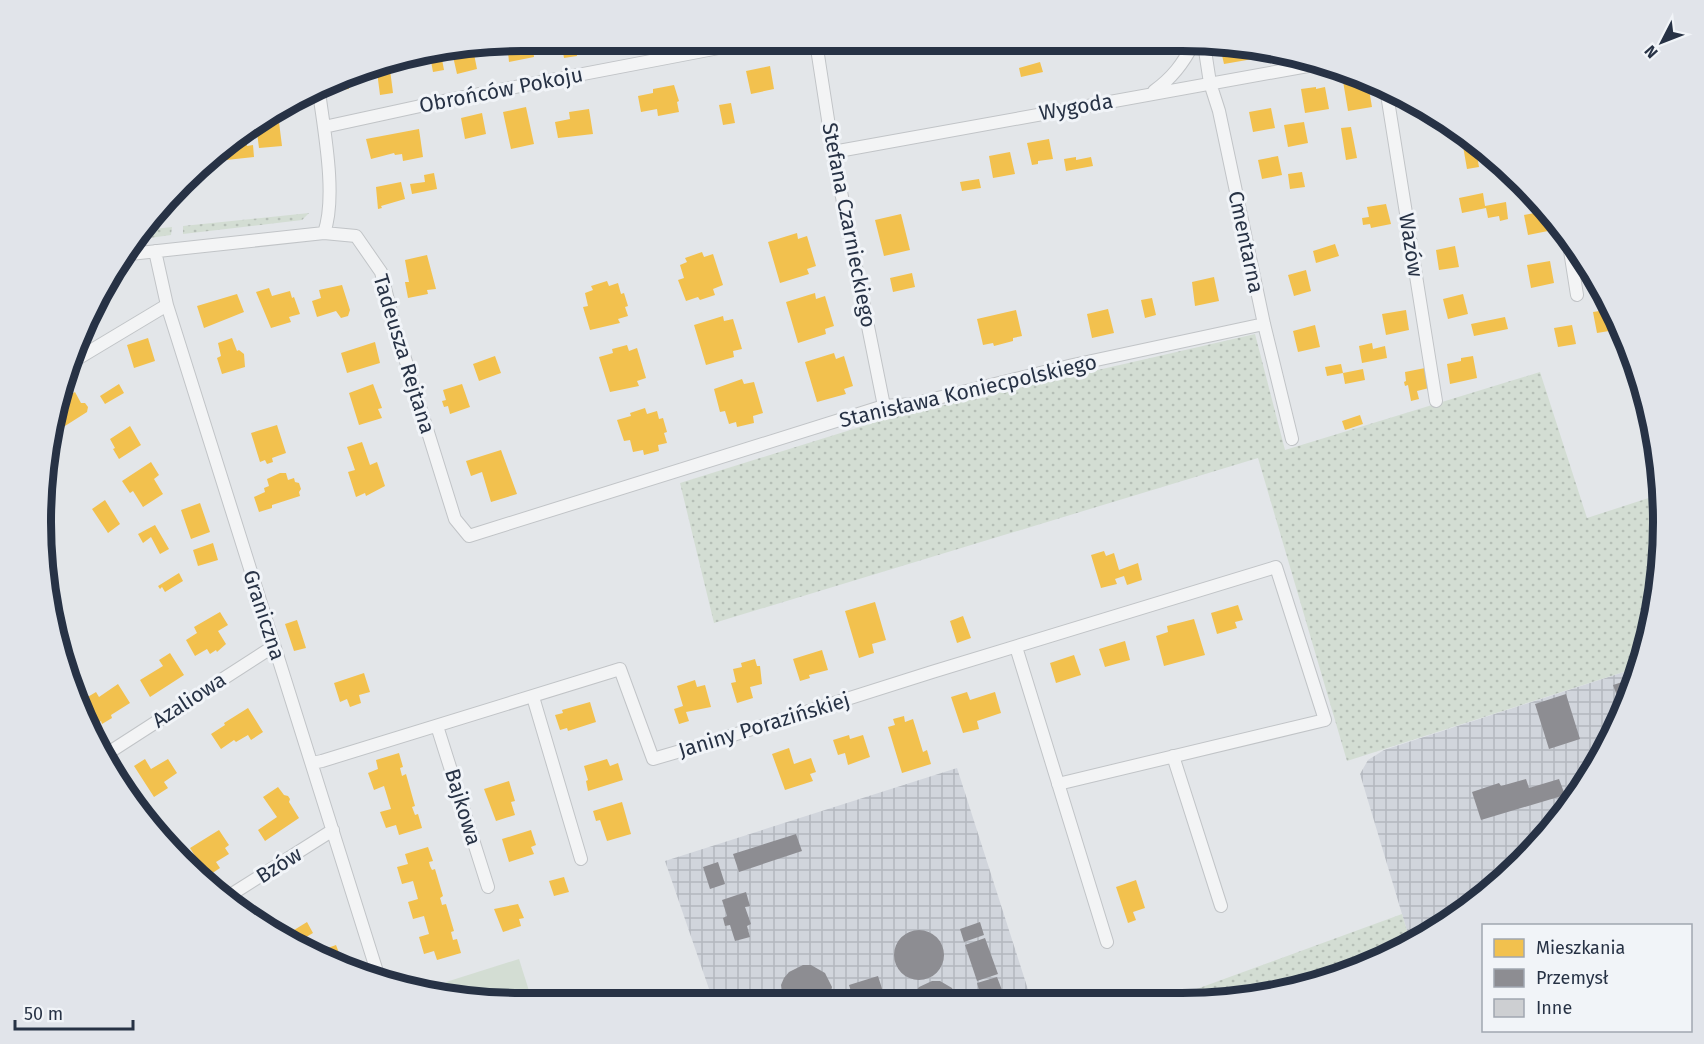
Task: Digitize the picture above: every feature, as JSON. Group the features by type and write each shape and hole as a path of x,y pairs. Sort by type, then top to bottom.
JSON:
{"street":[{"name":"Obrońców Pokoju","path":"324,127 448,100 703,51"},
{"name":"Stefana Czarnieckiego","path":"817,51 833,152 884,406"},
{"path":"1152,93 1168,81 1182,65 1189,51"},
{"name":"Cmentarna","path":"1205,52 1210,83 1219,111 1264,324 1292,440"},
{"name":"Wygoda","path":"833,152 1303,67"},
{"path":"320,97 324,127 329,218 324,233"},
{"name":"Wazów","path":"1388,99 1436,401"},
{"name":"Tadeusza Rejtana","path":"135,253 324,233 356,236 381,272 393,320 455,519 469,536"},
{"name":"Graniczna","path":"155,251 167,305 376,970"},
{"path":"1571,256 1577,295"},
{"path":"82,356 167,305"},
{"name":"Stanisława Koniecpolskiego","path":"469,536 884,406 913,404 1073,365 1264,324"},
{"name":"Janiny Porazińskiej","path":"312,763 620,669 653,759 1276,567 1325,720 1173,756"},
{"name":"Azaliowa","path":"111,751 274,646"},
{"path":"1016,647 1107,942"},
{"path":"533,696 581,859"},
{"name":"Bajkowa","path":"437,726 488,887"},
{"path":"1058,784 1173,756 1221,906"},
{"name":"Bzów","path":"232,894 333,830"}],"shaded area":[{"path":"309,213 302,220 183,234 183,226"},
{"path":"172,227 171,235 145,239 153,229"},
{"path":"1255,334 1285,450 1540,372 1587,518 1652,497 1652,553 1649,583 1644,614 1629,670 1347,761 1258,458 714,623 680,483 892,417"},
{"path":"1629,670 1617,702 1590,758 1556,809 1536,833 1493,876 1469,896 1408,935 1360,774 1368,760 1384,750"},
{"path":"957,768 1029,993 696,993 709,989 665,861"},
{"path":"1402,914 1408,935 1333,968 1274,984 1243,989 1186,993"},
{"path":"519,959 530,993 461,989 448,987 446,982"}],"building: Mieszkania":[{"path":"533,51 534,57 509,62 508,52 502,52"},
{"path":"563,51 576,51 577,56 564,58"},
{"path":"497,52 497,54 486,55 486,53"},
{"path":"1221,53 1260,58 1224,64"},
{"path":"474,54 477,69 457,74 453,56"},
{"path":"442,58 444,70 433,72 431,60"},
{"path":"1040,62 1043,72 1021,77 1019,68"},
{"path":"770,66 774,89 751,94 746,71"},
{"path":"390,70 393,93 380,95 377,74"},
{"path":"1343,81 1369,90 1372,107 1348,111"},
{"path":"349,84 349,89 339,88"},
{"path":"674,85 679,101 677,102 679,112 658,116 657,109 641,112 638,96 653,93 653,89"},
{"path":"1316,87 1316,89 1325,87 1329,109 1305,113 1301,89"},
{"path":"731,103 735,123 723,125 719,105"},
{"path":"526,107 534,144 511,149 503,112"},
{"path":"1271,108 1275,128 1253,132 1249,112"},
{"path":"589,109 593,134 558,138 555,122 570,119 569,112"},
{"path":"482,113 486,134 465,139 461,118"},
{"path":"279,119 282,146 259,148 257,132"},
{"path":"1304,122 1308,143 1288,147 1284,125"},
{"path":"1351,127 1357,158 1346,160 1341,128"},
{"path":"419,129 423,157 403,161 402,154 395,155 394,153 371,159 366,139"},
{"path":"1049,139 1053,159 1038,161 1038,164 1032,165 1027,143"},
{"path":"246,140 247,146 253,145 254,157 220,161"},
{"path":"1463,146 1477,155 1479,167 1467,169"},
{"path":"1010,152 1015,174 993,178 989,156"},
{"path":"1278,156 1282,175 1262,179 1258,160"},
{"path":"1076,157 1076,160 1091,157 1093,166 1066,171 1064,159"},
{"path":"1302,172 1305,187 1290,189 1288,174"},
{"path":"434,173 437,189 412,194 410,184 425,182 424,175"},
{"path":"979,179 981,188 962,191 960,182"},
{"path":"401,182 405,199 378,209 376,187"},
{"path":"1483,193 1485,206 1506,202 1508,219 1500,221 1499,216 1488,218 1486,208 1462,213 1459,198"},
{"path":"1386,204 1391,224 1371,228 1370,224 1363,225 1362,218 1369,217 1367,207"},
{"path":"1537,212 1547,224 1548,231 1528,235 1524,215"},
{"path":"901,214 910,250 884,256 875,220"},
{"path":"797,233 798,239 807,236 816,266 807,269 809,274 780,283 768,242"},
{"path":"1335,244 1339,256 1316,263 1313,251"},
{"path":"1455,246 1459,267 1439,270 1436,250"},
{"path":"702,252 704,257 713,254 723,285 713,289 715,295 700,300 698,297 686,301 678,280 684,278 680,265 687,262 685,258"},
{"path":"427,255 436,289 427,290 428,294 408,298 405,282 409,282 405,260"},
{"path":"1550,261 1554,283 1531,288 1527,265"},
{"path":"1306,270 1311,291 1294,296 1288,275"},
{"path":"912,273 915,287 893,292 890,278"},
{"path":"1214,277 1219,301 1195,306 1192,282"},
{"path":"607,281 609,286 618,283 621,294 624,293 628,316 618,319 620,323 590,330 583,307 588,306 585,293 593,290 591,286"},
{"path":"342,285 350,310 348,316 341,318 336,311 317,317 312,301 321,298 319,290"},
{"path":"269,288 272,296 290,291 292,298 294,297 300,314 289,317 291,322 271,328 256,292"},
{"path":"815,293 816,299 825,296 834,326 825,329 826,334 798,343 786,302"},
{"path":"237,294 244,312 204,328 197,306"},
{"path":"1463,294 1468,314 1448,319 1443,299"},
{"path":"1152,298 1156,315 1145,318 1141,300"},
{"path":"1108,309 1114,333 1092,338 1087,314"},
{"path":"1016,310 1022,336 994,346 993,343 983,345 977,319"},
{"path":"1406,310 1409,330 1386,335 1382,314"},
{"path":"1602,311 1612,331 1597,333 1593,312"},
{"path":"723,316 724,321 733,319 742,349 733,351 734,357 706,365 694,325"},
{"path":"1505,317 1508,329 1474,336 1471,324"},
{"path":"1315,325 1320,347 1298,352 1293,331"},
{"path":"1572,325 1576,344 1558,347 1554,328"},
{"path":"148,338 155,361 134,368 127,345"},
{"path":"232,338 237,351 244,354 245,367 222,374 217,358 221,356 218,343"},
{"path":"375,342 380,363 347,373 341,353"},
{"path":"1372,343 1373,349 1385,346 1387,358 1362,363 1359,346"},
{"path":"627,345 629,351 637,348 646,378 637,381 639,386 610,392 599,357 613,353 612,349"},
{"path":"834,353 836,359 844,356 853,386 844,389 846,394 817,402 805,362"},
{"path":"495,356 501,373 479,381 473,364"},
{"path":"1473,356 1477,378 1450,384 1447,364"},
{"path":"1341,364 1343,373 1327,376 1325,367"},
{"path":"1425,368 1429,388 1417,391 1419,399 1411,401 1408,385 1405,386 1404,382 1406,381 1405,372"},
{"path":"1363,369 1365,380 1345,384 1343,373"},
{"path":"742,379 744,384 754,382 763,413 753,416 754,423 737,427 736,422 729,424 725,411 720,412 714,389"},
{"path":"119,384 124,393 105,404 100,396"},
{"path":"373,384 382,408 378,409 382,418 359,425 349,393"},
{"path":"462,384 470,407 450,414 448,406 444,407 442,401 446,400 443,390"},
{"path":"75,392 81,403 85,403 88,407 87,412 65,426 61,424 68,396"},
{"path":"645,408 647,414 657,411 659,419 663,418 667,443 658,445 659,451 644,455 643,450 633,452 630,440 624,441 617,420 631,416 630,413"},
{"path":"1360,415 1363,424 1345,430 1342,421"},
{"path":"277,425 286,453 272,458 273,462 267,464 265,460 260,462 251,433"},
{"path":"130,426 141,445 119,459 110,439"},
{"path":"362,442 370,465 377,462 385,486 366,496 365,493 356,497 348,472 355,470 347,447"},
{"path":"501,450 517,494 491,502 482,472 471,476 466,461"},
{"path":"151,462 159,475 154,479 163,494 143,507 133,491 130,493 122,481"},
{"path":"280,473 286,473 288,480 294,478 295,482 299,483 300,496 259,512 254,497 265,492 264,488 269,486 267,479"},
{"path":"105,500 120,524 108,533 92,509"},
{"path":"200,503 210,532 191,539 181,510"},
{"path":"155,525 169,549 160,554 151,537 143,543 138,534"},
{"path":"213,543 218,560 198,566 193,550"},
{"path":"1104,551 1106,556 1114,553 1119,570 1138,563 1142,580 1127,585 1124,576 1115,579 1117,584 1101,588 1091,555"},
{"path":"179,573 183,581 165,592 162,587 160,589 158,586"},
{"path":"875,602 886,640 872,644 874,653 859,658 845,611"},
{"path":"1238,605 1243,620 1235,622 1237,628 1217,634 1211,613"},
{"path":"220,612 228,625 218,631 226,644 217,652 216,650 210,654 207,649 195,656 186,640 197,633 194,627"},
{"path":"963,616 971,638 957,643 950,621"},
{"path":"1194,619 1205,655 1164,666 1156,636 1168,632 1167,626"},
{"path":"297,620 306,648 294,651 285,624"},
{"path":"1125,641 1130,660 1105,667 1099,649"},
{"path":"822,650 828,670 809,675 810,678 800,681 793,659"},
{"path":"170,653 184,675 150,697 140,680 163,666 159,660"},
{"path":"1074,655 1081,675 1056,683 1050,663"},
{"path":"755,659 757,666 760,666 762,684 750,687 753,698 737,703 731,683 736,682 733,669 742,667 741,663"},
{"path":"364,673 370,692 359,695 361,703 350,707 347,699 340,702 334,683"},
{"path":"695,680 697,687 705,685 711,707 686,712 689,721 679,724 674,709 683,706 677,686"},
{"path":"118,684 130,703 111,715 112,718 102,724 101,721 97,724 86,698 96,692 99,697"},
{"path":"967,692 970,700 995,692 1001,713 977,721 979,729 963,733 951,697"},
{"path":"590,702 596,722 568,731 567,728 560,730 555,715 563,713 562,710"},
{"path":"248,708 263,732 251,740 248,735 236,742 234,740 221,749 211,734"},
{"path":"904,716 905,722 913,719 923,752 927,750 931,764 902,773 888,727 895,725 893,719"},
{"path":"849,735 850,739 863,735 870,757 848,765 845,753 838,755 833,740"},
{"path":"789,748 794,764 811,758 816,772 810,774 813,781 785,790 772,754"},
{"path":"399,753 403,767 400,768 402,776 406,774 415,806 412,807 415,815 418,814 422,828 399,835 396,825 386,828 380,812 391,809 384,786 374,790 368,773 378,769 376,760"},
{"path":"145,759 151,769 168,759 177,773 164,782 168,788 154,797 134,766"},
{"path":"607,759 610,766 618,763 623,780 588,791 584,766"},
{"path":"509,781 515,801 511,802 515,815 496,821 484,789"},
{"path":"278,787 284,795 288,796 299,818 265,841 258,830 277,817 263,797"},
{"path":"622,802 631,834 607,841 600,820 596,821 593,811"},
{"path":"219,830 229,845 225,848 229,854 216,862 220,868 210,875 190,848"},
{"path":"531,830 536,845 531,847 534,854 509,862 502,839"},
{"path":"428,847 433,861 429,862 430,866 432,870 435,869 443,896 440,898 442,905 446,904 454,931 451,932 453,940 457,939 461,953 437,960 434,951 424,954 419,937 429,934 424,916 413,919 408,902 418,899 413,881 402,884 397,867 408,864 405,854"},
{"path":"564,877 569,892 554,896 549,881"},
{"path":"1136,880 1145,908 1133,912 1136,920 1128,923 1116,887"},
{"path":"518,904 524,918 519,919 521,926 503,932 494,909"},
{"path":"307,922 313,933 303,939 290,932"},
{"path":"336,945 340,956 325,949"}],"building: Przemysł":[{"path":"1625,681 1618,699 1613,685"},
{"path":"1566,694 1580,739 1549,749 1535,704"},
{"path":"1526,779 1529,788 1559,779 1565,795 1481,820 1472,792 1499,783 1501,786"},
{"path":"796,834 802,851 739,872 733,854"},
{"path":"718,862 725,884 710,889 703,867"},
{"path":"746,892 750,906 745,907 751,924 747,926 750,937 735,941 730,925 725,926 723,918 727,916 722,900"},
{"path":"980,922 984,935 964,942 960,929"},
{"path":"919,930 937,937 944,955 937,973 919,980 901,973 894,955 901,937"},
{"path":"985,938 998,974 977,981 965,945"},
{"path":"803,965 811,965 825,973 832,987 831,993 782,993 781,985 789,972"},
{"path":"878,976 883,993 852,993 849,985"},
{"path":"997,977 1002,990 980,993 977,983"},
{"path":"932,981 940,981 952,988 954,993 914,993 919,987"}]}
